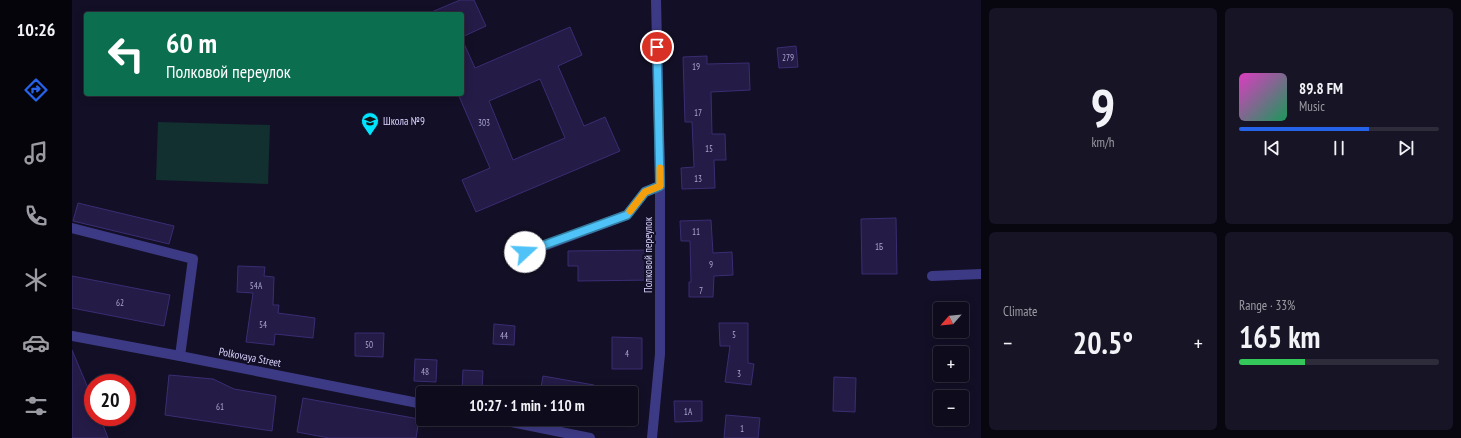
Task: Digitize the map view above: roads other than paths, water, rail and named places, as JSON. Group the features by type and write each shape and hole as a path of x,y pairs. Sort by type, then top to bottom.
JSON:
{"street":[{"name":"Полковой переулок","path":"652,438 660,354 660,186 656,0"},
{"path":"525,252 627,215 645,192 660,186"},
{"path":"72,228 193,259 180,356"},
{"path":"932,276 981,274"},
{"name":"Polkovaya Street","path":"72,336 416,403"},
{"path":"531,426 590,438"}],"place":[{"name":"Школа №9","path":"370,136"}]}
